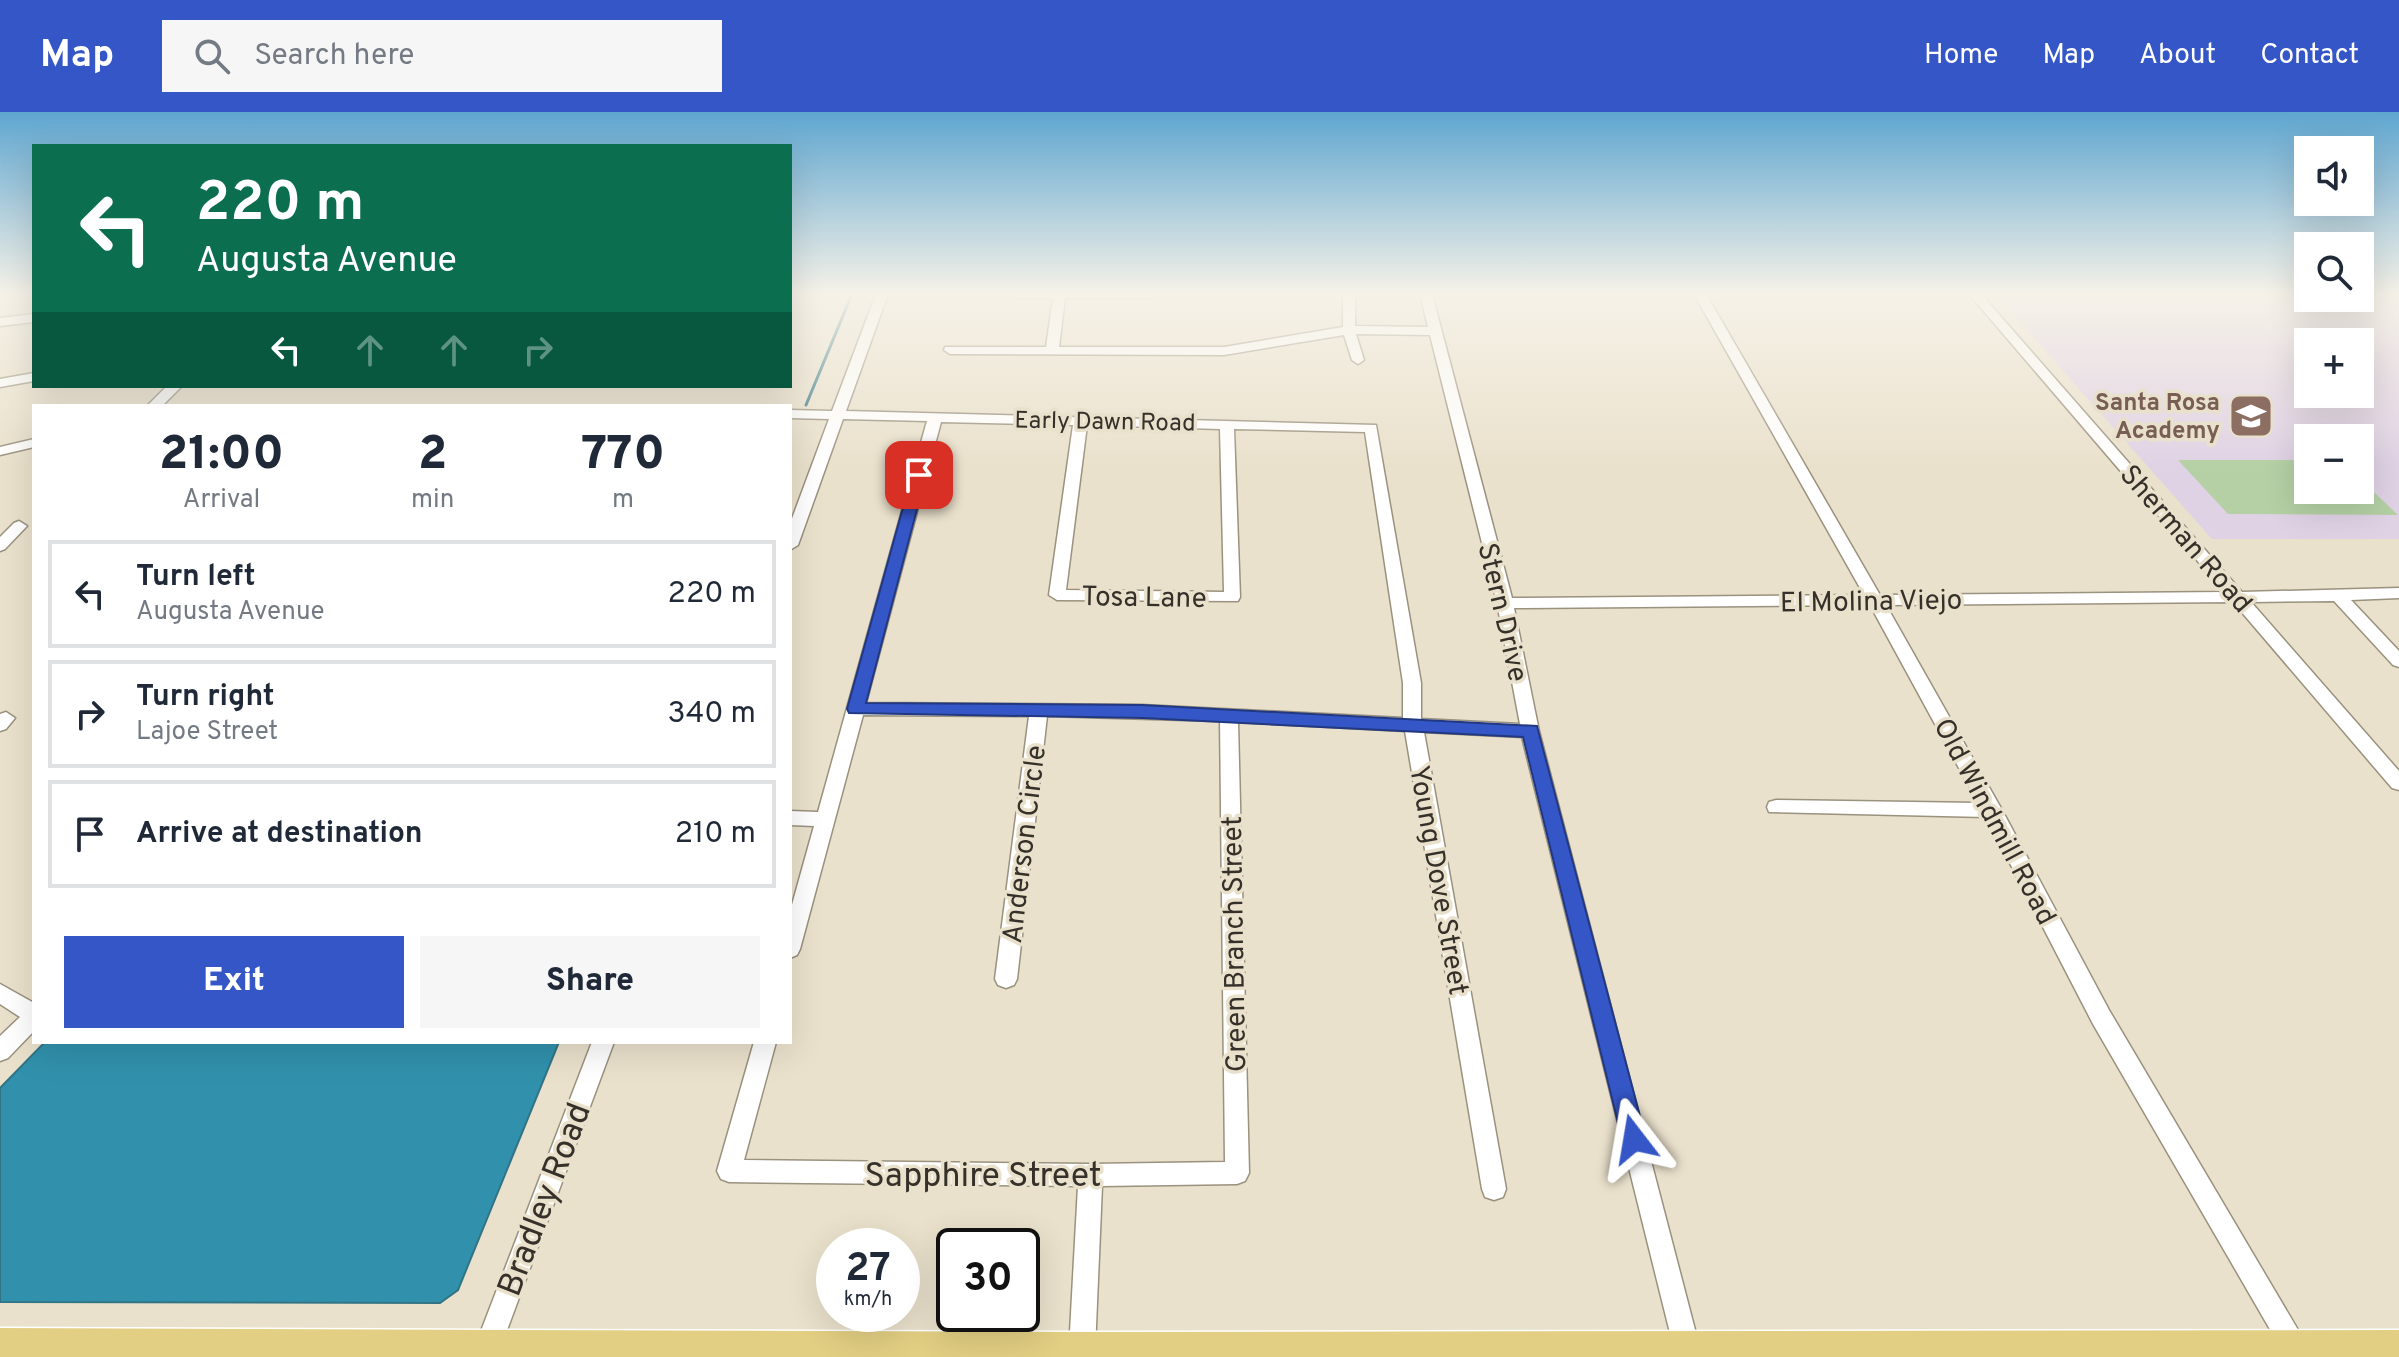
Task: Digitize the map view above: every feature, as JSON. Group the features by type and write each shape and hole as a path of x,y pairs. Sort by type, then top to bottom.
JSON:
{"main road":[{"path":"0,1346 485,1353 1082,1350 1395,1353 1687,1349 2297,1354 2399,1348"}],"street":[{"path":"792,540 861,352"},
{"path":"1356,352 1358,360"},
{"name":"Stern Drive","path":"1440,352 1505,603 1530,731 1687,1349"},
{"name":"Old Windmill Road","path":"1733,352 1992,810 2101,1017 2297,1354"},
{"name":"Sherman Road","path":"2026,352 2399,783"},
{"path":"0,383 32,377"},
{"path":"156,404 173,388"},
{"name":"Early Dawn Road","path":"792,414 1371,428"},
{"path":"792,942 935,417"},
{"name":"Tosa Lane","path":"1081,420 1057,595 1232,597 1227,424"},
{"name":"Young Dove Street","path":"1371,428 1412,683 1413,724 1494,1189"},
{"path":"0,451 32,443"},
{"path":"0,546 19,526"},
{"name":"El Molina Viejo","path":"1505,603 2399,593"},
{"path":"2338,596 2399,661"},
{"path":"856,709 1229,715 1530,731"},
{"name":"Anderson Circle","path":"1006,979 1039,710"},
{"name":"Green Branch Street","path":"1229,715 1237,1173"},
{"path":"1776,807 1992,810"},
{"path":"792,818 825,819"},
{"path":"0,993 32,1015"},
{"path":"0,1051 32,1018"},
{"name":"Bradley Road","path":"485,1353 602,1044"},
{"name":"Sapphire Street","path":"764,1044 729,1171 1091,1175 1237,1173"},
{"path":"1082,1350 1091,1175"}],"shaded area":[{"path":"2046,352 2294,352 2294,408 2374,408 2374,352 2399,352 2399,539 2212,539"}],"green space":[{"path":"2178,460 2294,460 2294,504 2374,504 2374,492 2398,515 2228,514"}],"water":[{"path":"43,1044 558,1044 458,1290 440,1303 0,1302 0,1088"}],"waterway":[{"path":"806,405 828,352"}],"place":[{"name":"Santa Rosa Academy","path":"2251,416"}],"route":[{"path":"919,475 856,709 1142,711 1530,731 1634,1139"}]}
